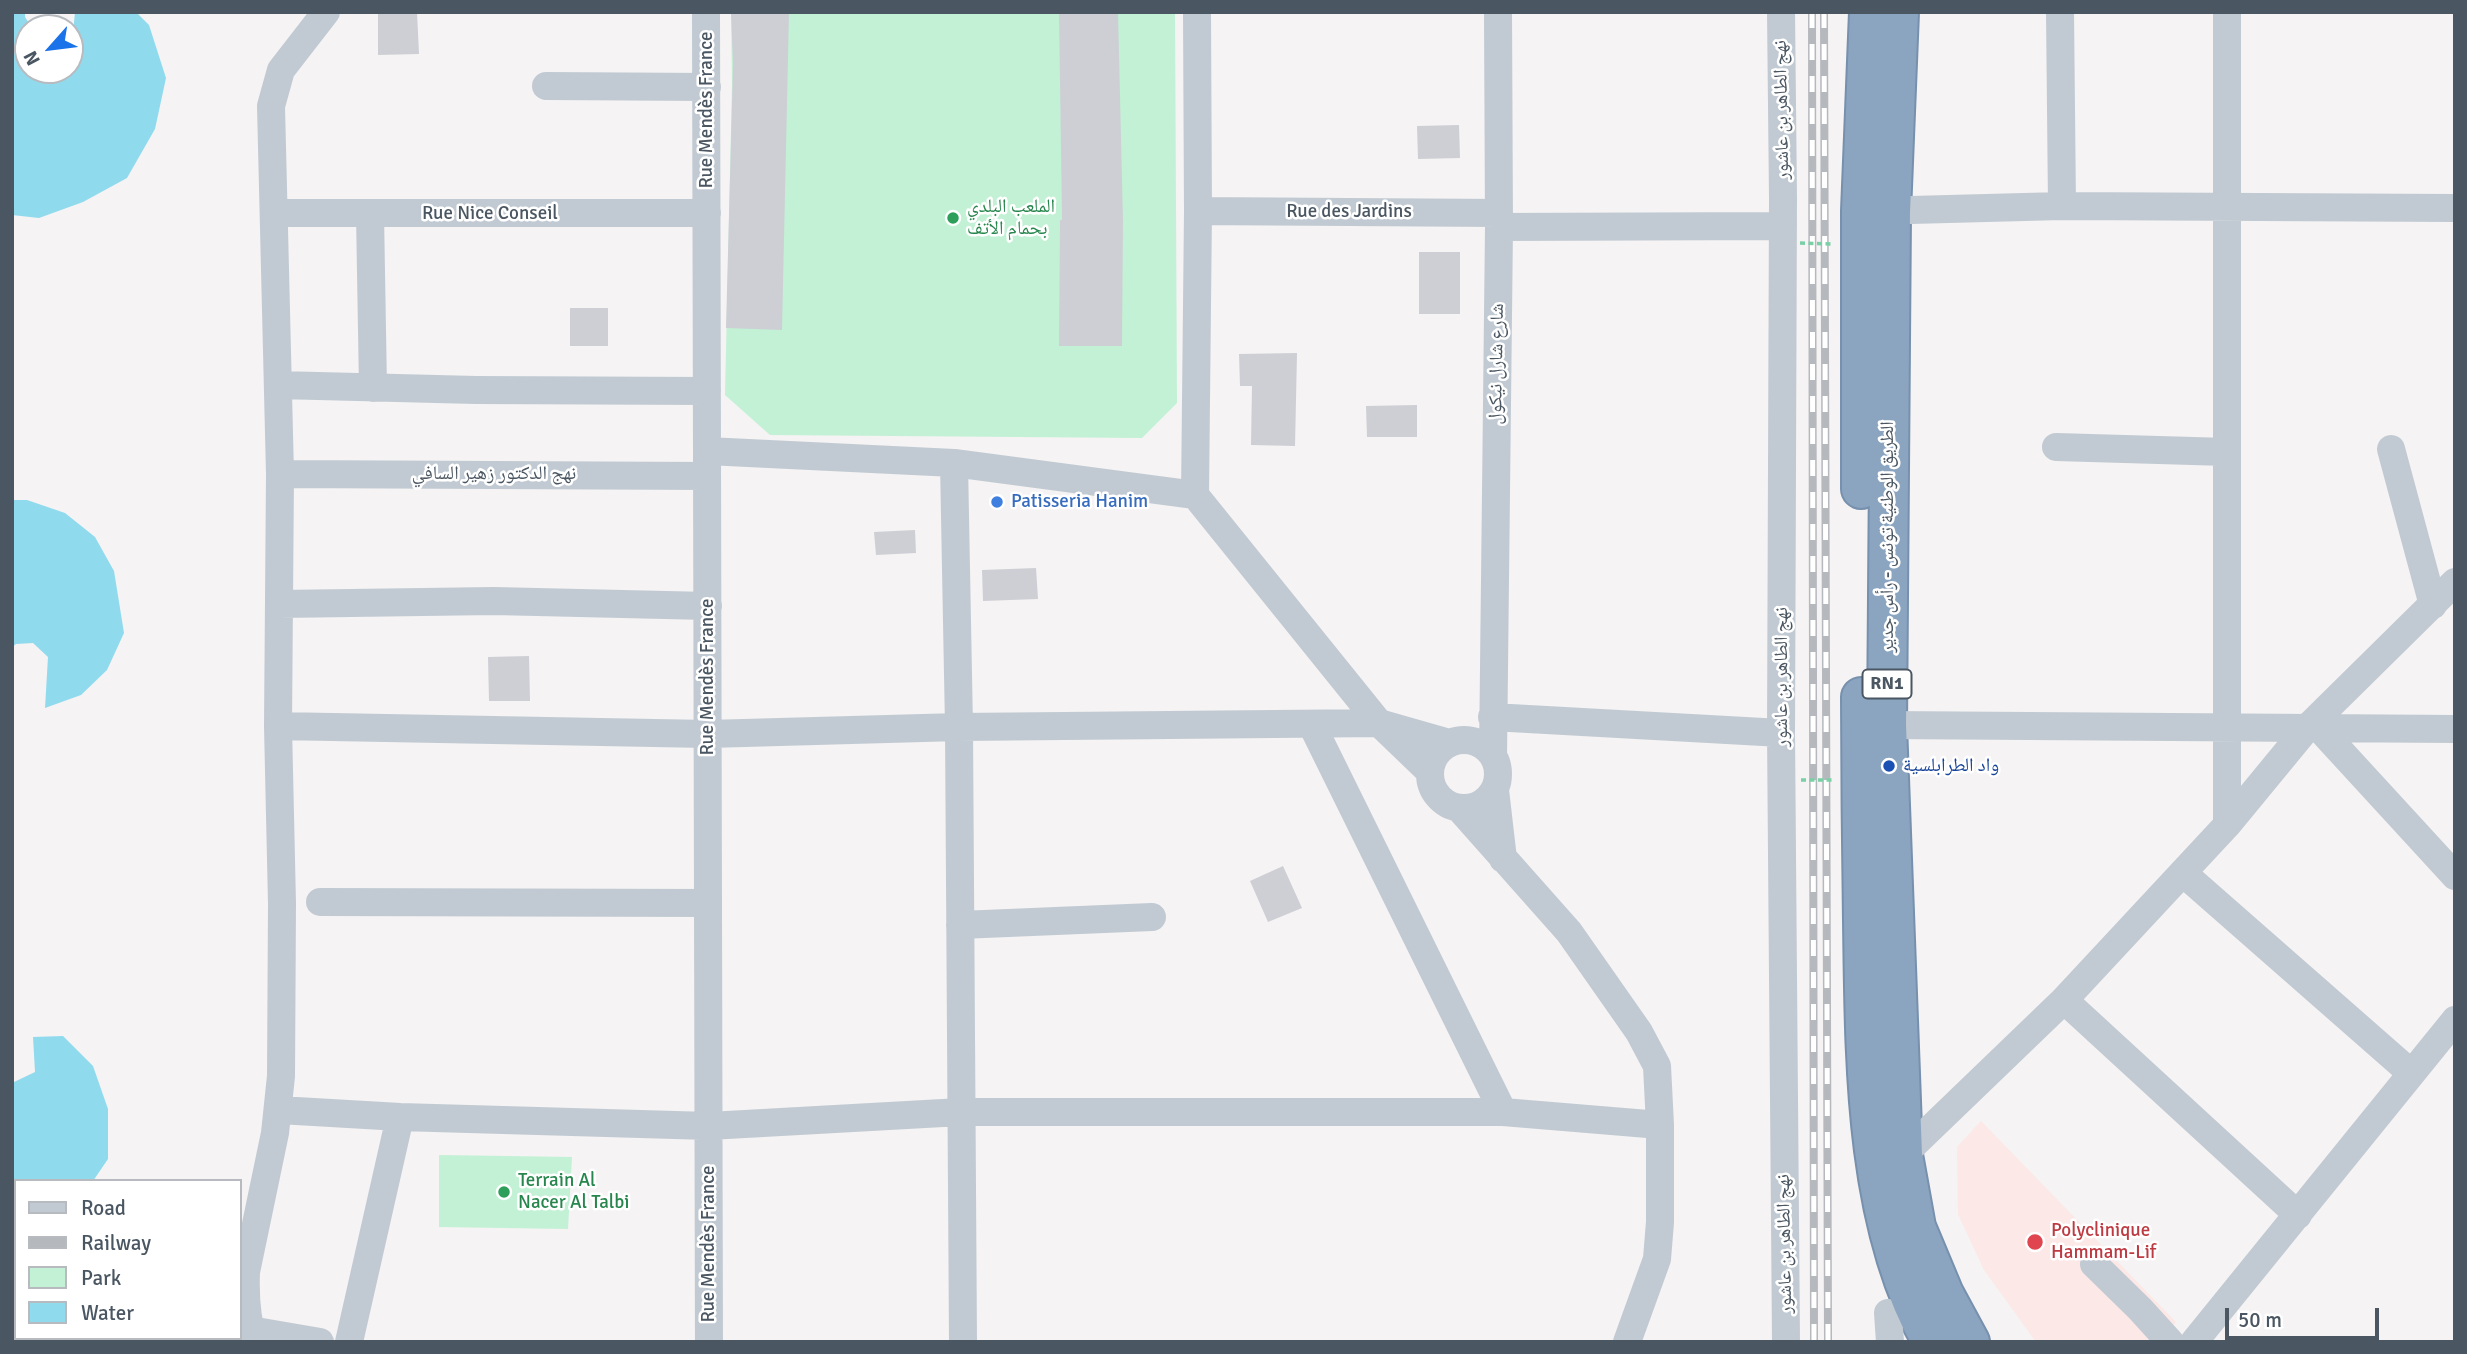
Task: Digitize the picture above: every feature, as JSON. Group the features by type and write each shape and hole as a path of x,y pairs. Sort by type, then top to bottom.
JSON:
{"highway":[{"name":"الطريق الوطنية تونس - رأس جدير","path":"1869,12 1888,725 1903,1155 1916,1227 1944,1294 1970,1342"},
{"name":"الطريق الوطنية تونس - رأس جدير","path":"1899,12 1876,211 1861,734 1866,1058 1876,1161 1900,1273 1932,1342"}],"street":[{"path":"320,1342 252,1336 245,1295 246,1272 279,1110 282,904 278,726 280,474 271,106 281,70 326,12"},
{"name":"Rue Mendès France","path":"706,12 709,1342"},
{"path":"1197,12 1195,495 1379,723 1430,772"},
{"name":"شارع شارل نيكول","path":"1493,756 1499,12"},
{"name":"نهج الطاهر بن عاشور","path":"1781,12 1791,235 1781,733 1786,1342"},
{"path":"2060,12 2062,206"},
{"path":"2227,12 2227,825"},
{"path":"546,86 707,87"},
{"path":"1876,211 2062,206 2455,208"},
{"name":"Rue des Jardins","path":"1198,211 1499,220 1791,235"},
{"name":"Rue Nice Conseil","path":"274,213 707,214"},
{"path":"370,214 373,388"},
{"path":"278,385 707,391"},
{"path":"2056,447 2227,452"},
{"path":"2391,449 2433,605"},
{"path":"954,463 959,727 963,1342"},
{"name":"نهج الدكتور زهير السافي","path":"280,474 707,464 954,463 1195,495"},
{"path":"1903,1155 2064,1000 2313,729 2455,582"},
{"path":"279,604 494,601 708,606"},
{"path":"1495,790 1480,805 1459,808 1445,803 1435,793 1430,772 1437,752 1492,717 1781,733"},
{"path":"278,726 708,734 959,727 1379,723 1483,746 1493,756 1498,769 1495,790 1503,859"},
{"path":"1312,725 1503,1112"},
{"path":"1888,725 2455,729"},
{"path":"2313,729 2455,876"},
{"path":"1459,808 1569,932 1639,1032 1657,1066 1660,1125 1660,1222 1657,1259 1627,1342"},
{"path":"2183,873 2411,1073"},
{"path":"320,902 708,903"},
{"path":"960,925 1152,917"},
{"path":"2064,1000 2298,1215"},
{"path":"2194,1342 2455,1020"},
{"path":"279,1110 400,1117 709,1126 961,1112 1503,1112 1660,1125"},
{"path":"349,1342 400,1117"},
{"path":"2094,1264 2140,1308 2169,1342"},
{"path":"1888,1313 1890,1342"}],"path":[{"path":"1791,235 1834,244"},
{"path":"1801,780 1835,780"}],"shaded area":[{"name":"Polyclinique Hammam-Lif","path":"1981,1121 2176,1322 2161,1342 2036,1342 1984,1270 1958,1214 1957,1147"}],"green space":[{"name":"الملعب البلدي بحمام الأتف","path":"731,12 1175,12 1177,403 1142,438 770,435 725,395 732,85"},
{"name":"Terrain Al Nacer Al Talbi","path":"439,1155 572,1157 568,1229 439,1227"}],"water":[{"path":"12,12 25,12 14,14 14,84 84,84 84,14 75,12 136,12 149,25 166,78 155,129 127,178 83,202 39,218 12,215"},
{"path":"12,500 27,500 65,513 95,537 114,571 124,633 107,670 81,695 45,708 48,657 33,643 16,644 12,647"},
{"path":"63,1036 93,1066 108,1109 108,1159 94,1179 14,1179 12,1242 12,1083 35,1072 33,1037"}],"building":[{"path":"378,12 417,12 419,54 378,55"},
{"path":"731,12 789,12 782,330 726,328 733,64"},
{"path":"1059,12 1118,12 1123,221 1122,346 1059,346 1062,220"},
{"path":"1459,125 1460,158 1418,159 1417,126"},
{"path":"1419,252 1460,252 1460,314 1419,314"},
{"path":"570,308 608,308 608,346 570,346"},
{"path":"1297,353 1295,446 1251,445 1252,386 1240,386 1239,354"},
{"path":"1417,405 1417,437 1367,437 1366,406"},
{"path":"915,530 916,553 876,555 874,532"},
{"path":"1036,568 1038,599 983,601 982,570"},
{"path":"529,656 530,701 489,701 488,657"},
{"path":"1283,866 1302,908 1268,922 1250,881"}],"railway":[{"path":"1812,12 1814,1342"},
{"path":"1824,12 1828,1342"}],"place":[{"name":"الملعب البلدي بحمام الأتف","path":"953,218"},
{"name":"Patisseria Hanim","path":"997,502"},
{"name":"واد الطرابلسية","path":"1889,766"},
{"name":"Terrain Al Nacer Al Talbi","path":"504,1192"},
{"name":"Polyclinique Hammam-Lif","path":"2035,1242"}]}
